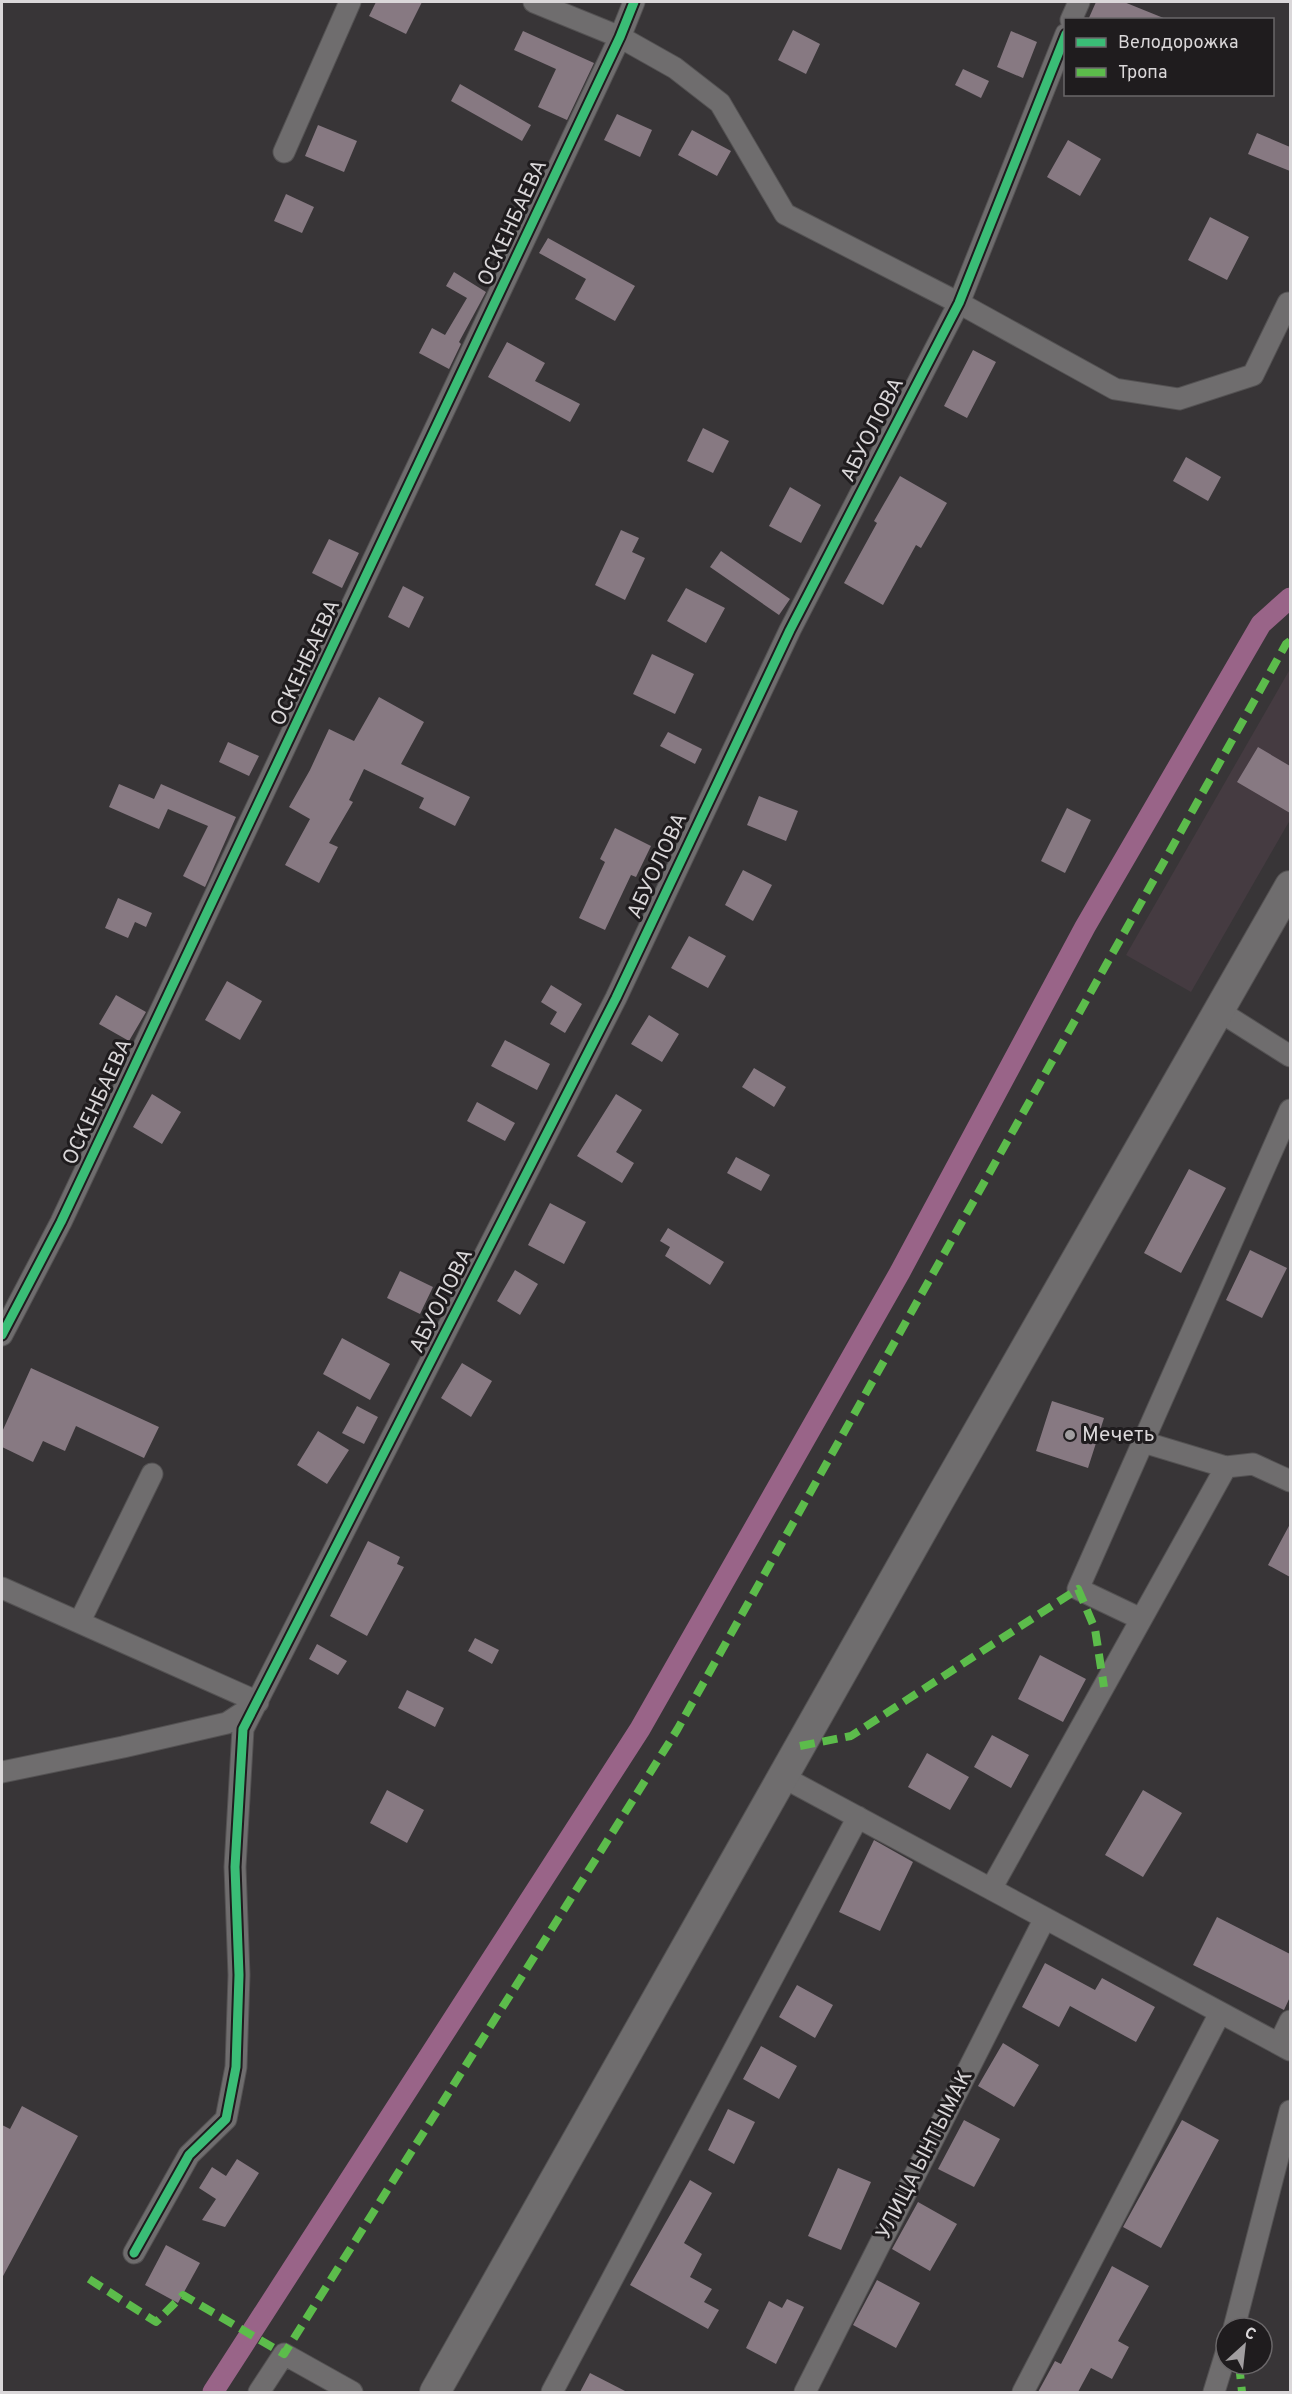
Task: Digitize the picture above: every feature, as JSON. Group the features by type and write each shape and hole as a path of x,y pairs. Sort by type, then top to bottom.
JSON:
{"main road":[{"path":"435,2392 1290,886"}],"street":[{"path":"284,152 350,2"},
{"path":"534,2 620,38 675,68 720,103 785,214 959,303 1115,389 1179,399 1252,375 1290,303"},
{"name":"ОСКЕНБАЕВА","path":"2,1335 71,1201 620,38 634,2"},
{"path":"1072,18 1079,2"},
{"name":"АБУОЛОВА","path":"134,2253 189,2155 226,2119 236,2067 239,1976 235,1867 243,1729 616,998 790,630 959,303 1064,37"},
{"path":"1219,1011 1290,1056"},
{"path":"1142,1619 1078,1589 1290,1110"},
{"path":"1143,1442 1226,1467 1253,1464 1290,1480"},
{"path":"991,1889 1226,1467"},
{"path":"80,1621 152,1474"},
{"path":"2,1587 258,1702"},
{"path":"2,1772 227,1723 258,1702"},
{"path":"783,1777 1285,2047 1290,2021"},
{"path":"552,2392 858,1817"},
{"name":"УЛИЦА ЫНТЫМАК","path":"806,2392 1045,1918"},
{"path":"1023,2392 1220,2013"},
{"path":"1237,2316 1290,2111"},
{"path":"259,2392 284,2354 352,2392"},
{"path":"1214,2392 1219,2376"}],"shaded area":[{"path":"1290,669 1290,820 1191,992 1126,955"}],"building":[{"path":"376,2 422,2 406,34 369,16"},
{"path":"1096,2 1124,2 1164,18 1089,18"},
{"path":"793,30 820,44 806,74 778,60"},
{"path":"523,31 594,63 567,120 538,107 556,69 514,50"},
{"path":"1011,31 1037,42 1023,78 997,67"},
{"path":"963,69 989,81 981,98 955,85"},
{"path":"460,84 531,125 522,141 451,101"},
{"path":"617,114 652,130 640,157 604,140"},
{"path":"318,125 357,141 344,172 305,156"},
{"path":"692,130 731,151 717,176 678,155"},
{"path":"1257,133 1290,147 1290,171 1248,154"},
{"path":"1068,140 1101,159 1080,196 1047,177"},
{"path":"286,194 314,207 302,233 274,221"},
{"path":"1210,217 1249,237 1227,280 1188,260"},
{"path":"548,238 635,286 615,321 575,299 586,279 539,253"},
{"path":"454,272 486,292 459,342 461,344 449,369 419,353 432,328 445,335 467,298 446,286"},
{"path":"507,342 545,363 535,381 580,404 570,422 488,377"},
{"path":"973,350 996,362 967,418 944,406"},
{"path":"703,428 729,441 713,473 687,461"},
{"path":"1186,457 1221,477 1208,501 1173,481"},
{"path":"900,476 947,503 921,548 916,545 883,605 844,583 877,523 874,521"},
{"path":"790,487 821,505 801,543 769,526"},
{"path":"621,530 639,538 632,552 645,558 625,600 595,585"},
{"path":"329,539 359,553 342,588 312,573"},
{"path":"721,551 790,599 779,615 710,567"},
{"path":"403,586 424,597 409,628 388,617"},
{"path":"686,588 725,608 706,643 667,621"},
{"path":"652,654 694,674 675,714 633,694"},
{"path":"379,697 424,722 401,764 470,797 455,826 419,808 424,798 364,769 349,800 353,802 329,843 338,847 319,883 285,865 310,819 289,807 310,770 329,729 354,741"},
{"path":"668,732 702,749 695,764 660,746"},
{"path":"228,742 259,756 249,776 219,762"},
{"path":"1258,747 1290,766 1290,813 1237,782"},
{"path":"119,784 154,799 161,784 236,817 205,887 183,876 208,826 168,809 159,829 109,807"},
{"path":"759,796 798,811 786,841 747,825"},
{"path":"1067,808 1091,820 1065,873 1041,861"},
{"path":"615,828 651,846 636,877 631,875 605,930 579,918 605,862 600,859"},
{"path":"743,870 772,885 753,921 725,905"},
{"path":"118,898 152,913 146,927 135,922 128,938 105,928"},
{"path":"689,936 726,956 708,988 671,968"},
{"path":"227,981 262,1001 240,1040 205,1020"},
{"path":"551,985 582,1004 565,1033 550,1024 557,1012 541,1002"},
{"path":"116,995 146,1012 129,1041 99,1024"},
{"path":"649,1015 679,1034 662,1062 631,1044"},
{"path":"505,1040 550,1064 537,1090 491,1066"},
{"path":"754,1068 786,1087 774,1107 742,1087"},
{"path":"152,1094 181,1112 162,1144 133,1127"},
{"path":"616,1094 642,1110 616,1152 634,1163 622,1183 577,1156"},
{"path":"477,1102 515,1123 505,1141 467,1121"},
{"path":"736,1157 770,1175 761,1191 727,1173"},
{"path":"1189,1169 1226,1188 1181,1273 1144,1253"},
{"path":"550,1203 586,1222 564,1264 528,1245"},
{"path":"668,1228 724,1262 710,1285 665,1256 670,1247 660,1241"},
{"path":"1250,1250 1287,1268 1262,1318 1226,1300"},
{"path":"515,1270 538,1284 520,1315 497,1301"},
{"path":"400,1271 433,1287 420,1314 387,1298"},
{"path":"342,1338 390,1364 370,1400 323,1374"},
{"path":"462,1363 492,1381 471,1417 441,1398"},
{"path":"31,1368 159,1427 144,1458 76,1426 65,1451 43,1441 33,1462 2,1447 2,1432"},
{"name":"Мечеть","path":"1052,1401 1104,1418 1088,1468 1036,1451"},
{"path":"357,1406 378,1417 364,1444 342,1433"},
{"path":"318,1431 349,1450 327,1484 297,1465"},
{"path":"1290,1524 1290,1577 1268,1565"},
{"path":"368,1541 400,1557 397,1564 404,1567 367,1636 330,1616"},
{"path":"475,1638 499,1650 492,1664 468,1651"},
{"path":"317,1644 347,1661 338,1675 309,1659"},
{"path":"1040,1655 1086,1679 1063,1722 1018,1699"},
{"path":"407,1690 444,1708 435,1727 398,1708"},
{"path":"992,1735 1029,1755 1011,1788 974,1767"},
{"path":"927,1753 969,1777 950,1810 908,1787"},
{"path":"387,1790 424,1810 407,1843 370,1823"},
{"path":"1143,1790 1182,1813 1143,1877 1105,1855"},
{"path":"874,1840 913,1862 880,1931 839,1912"},
{"path":"1217,1917 1290,1954 1290,1997 1284,2010 1193,1965"},
{"path":"1045,1963 1095,1990 1102,1978 1155,2007 1136,2042 1070,2006 1059,2027 1022,2007"},
{"path":"797,1985 833,2005 815,2038 779,2017"},
{"path":"1003,2043 1039,2065 1014,2107 978,2086"},
{"path":"761,2046 797,2066 779,2099 743,2079"},
{"path":"22,2106 78,2136 2,2278 2,2125 10,2129"},
{"path":"728,2109 755,2122 734,2164 708,2150"},
{"path":"964,2120 1000,2139 974,2187 938,2169"},
{"path":"1182,2120 1219,2140 1161,2248 1123,2227"},
{"path":"237,2159 259,2173 225,2227 202,2220 216,2199 199,2188 212,2167 226,2176"},
{"path":"838,2168 871,2182 841,2250 808,2236"},
{"path":"690,2180 712,2193 684,2243 702,2254 690,2277 712,2289 704,2302 719,2310 708,2329 630,2285"},
{"path":"918,2202 957,2224 930,2271 892,2249"},
{"path":"166,2245 200,2263 178,2303 145,2285"},
{"path":"1112,2266 1149,2286 1118,2341 1129,2347 1112,2379 1091,2368 1078,2392 1038,2392 1055,2361 1061,2364"},
{"path":"877,2280 920,2303 896,2348 853,2325"},
{"path":"787,2299 804,2307 776,2364 746,2348 769,2301 782,2308"},
{"path":"590,2373 627,2392 580,2392"}],"waterway":[{"path":"213,2392 640,1729 900,1272 1085,927 1261,624 1290,598"}],"marked path":[{"path":"89,2279 156,2322 183,2295 284,2354 677,1730 1286,644 1290,641"},
{"path":"800,1746 851,1736 1078,1589 1095,1629 1104,1687"},
{"path":"1240,2376 1242,2392"}],"cycle path":[{"path":"2,1335 61,1222 620,37 634,2"},
{"path":"134,2253 189,2155 226,2119 236,2067 239,1975 235,1867 243,1729 616,998 790,630 959,303 1064,39"}],"place":[{"name":"Мечеть","path":"1070,1435"}]}
